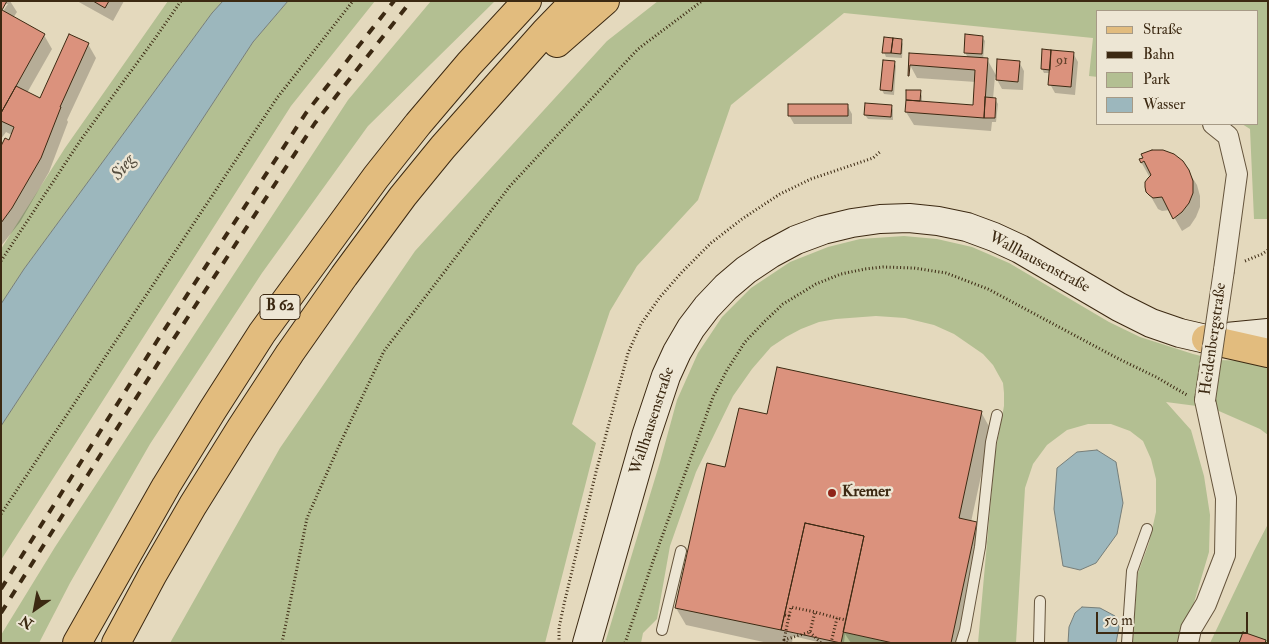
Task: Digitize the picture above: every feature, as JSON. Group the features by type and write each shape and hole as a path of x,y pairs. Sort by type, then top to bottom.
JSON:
{"main road":[{"name":"B 62","path":"76,643 171,477 262,333 359,200 418,124 469,64 527,1"},
{"name":"B 62","path":"116,643 153,574 241,428 290,353 344,276 443,147 575,1"},
{"name":"B 62","path":"443,147 605,1"},
{"path":"1206,340 1268,353"}],"street":[{"name":"Heidenbergstraße","path":"1188,643 1191,629 1206,604 1225,555 1226,498 1205,402 1238,174 1228,136 1214,125"},
{"name":"Wallhausenstraße","path":"587,643 646,436 666,376 677,352 691,328 726,287 746,270 796,240 852,223 880,219 938,221 967,227 1020,249 1151,324 1180,334 1206,340 1268,333"}],"lane":[{"path":"961,643 980,548 991,442 996,415"},
{"path":"1127,643 1132,571 1147,529"},
{"path":"662,630 680,551"},
{"path":"1039,643 1040,600"}],"path":[{"path":"1,261 80,141 181,1"},
{"path":"1,514 277,98 353,1"},
{"path":"282,643 307,518 384,352 510,186 638,49 702,1"},
{"path":"625,643 713,397 726,370 745,342 764,322 783,304 816,284 842,274 883,267 914,268 946,273 988,289 1117,358 1205,402"},
{"path":"558,643 559,628 574,560 611,416"},
{"path":"810,632 786,641 791,607 846,620"},
{"path":"810,632 815,612"},
{"path":"784,615 789,616"},
{"path":"831,643 837,618"},
{"path":"810,632 821,643"}],"green space":[{"path":"168,1 223,1 212,13 24,269 1,304 1,249 65,148"},
{"path":"288,1 375,1 291,106 1,560 1,426 253,42"},
{"path":"431,1 495,1 368,126 262,273 150,444 70,583 39,643 1,643 1,635 55,547 348,100"},
{"path":"658,1 1268,1 1268,219 1254,219 1250,129 1244,125 1259,125 1259,10 1096,10 1096,77 1089,76 1093,38 844,13 731,105 698,200 637,266 610,311 572,424 596,443 545,643 170,643 280,448 415,251 607,41"},
{"path":"904,236 937,239 972,247 1009,263 1109,322 1140,337 1217,360 1256,361 1268,364 1268,435 1260,429 1212,408 1166,402 1191,430 1204,476 1210,515 1209,552 1182,643 1133,643 1138,573 1149,543 1156,512 1156,479 1151,459 1143,441 1130,431 1111,424 1088,424 1067,430 1047,445 1033,464 1025,488 1016,643 978,643 995,454 1004,406 1003,383 993,365 983,354 954,334 934,325 905,318 876,316 836,319 819,322 801,329 771,347 752,369 733,396 696,472 670,546 657,619 643,633 641,643 605,643 677,400 698,353 722,317 751,288 790,262 828,247 860,239"},
{"path":"1268,524 1268,643 1210,643 1254,551"},
{"path":"843,632 893,643 841,643"}],"water":[{"name":"Sieg","path":"223,1 288,1 253,42 1,426 1,304 24,269 212,13"},
{"path":"1097,450 1116,462 1123,503 1117,534 1096,563 1080,570 1063,566 1054,509 1057,468 1077,452"},
{"path":"1082,607 1100,608 1115,616 1119,627 1116,643 1068,643 1069,627 1075,613"}],"building":[{"path":"1,1 7,1 2,10 45,34 1,113"},
{"path":"93,1 109,1 105,8"},
{"path":"69,34 89,43 60,107 41,158 12,208 1,223 1,146 5,138 9,140 14,127 1,121 1,113 16,86 40,98"},
{"path":"965,34 983,36 982,54 964,53"},
{"path":"884,37 893,38 891,53 882,53"},
{"path":"893,38 902,39 901,54 891,53"},
{"path":"1042,49 1051,50 1050,70 1041,69"},
{"path":"1051,50 1074,52 1071,87 1048,85"},
{"path":"909,53 988,58 984,118 905,112 906,100 973,105 975,70 910,65 908,76"},
{"path":"997,59 1020,61 1018,82 996,80"},
{"path":"883,60 895,61 892,91 880,90"},
{"path":"906,90 921,90 920,101 906,100"},
{"path":"985,97 996,98 995,118 984,118"},
{"path":"865,103 892,105 891,117 864,115"},
{"path":"788,104 848,104 848,116 788,116"},
{"path":"1152,150 1163,150 1174,154 1183,161 1193,181 1193,193 1189,203 1173,219 1162,197 1153,198 1146,192 1145,182 1151,175 1144,161 1141,163 1139,159 1143,158 1141,154"},
{"name":"Kremer","path":"777,367 982,411 959,518 977,522 951,643 893,643 843,632 864,536 805,523 781,630 675,608 707,463 725,467 739,408 767,414"},
{"path":"805,523 864,536 841,643 781,630"},
{"path":"1243,632 1266,640 1265,643 1239,643"}],"railway":[{"path":"1,589 157,341 306,113 394,1"},
{"path":"1,613 167,349 315,123 411,1"}],"place":[{"name":"Kremer","path":"832,493"}]}
